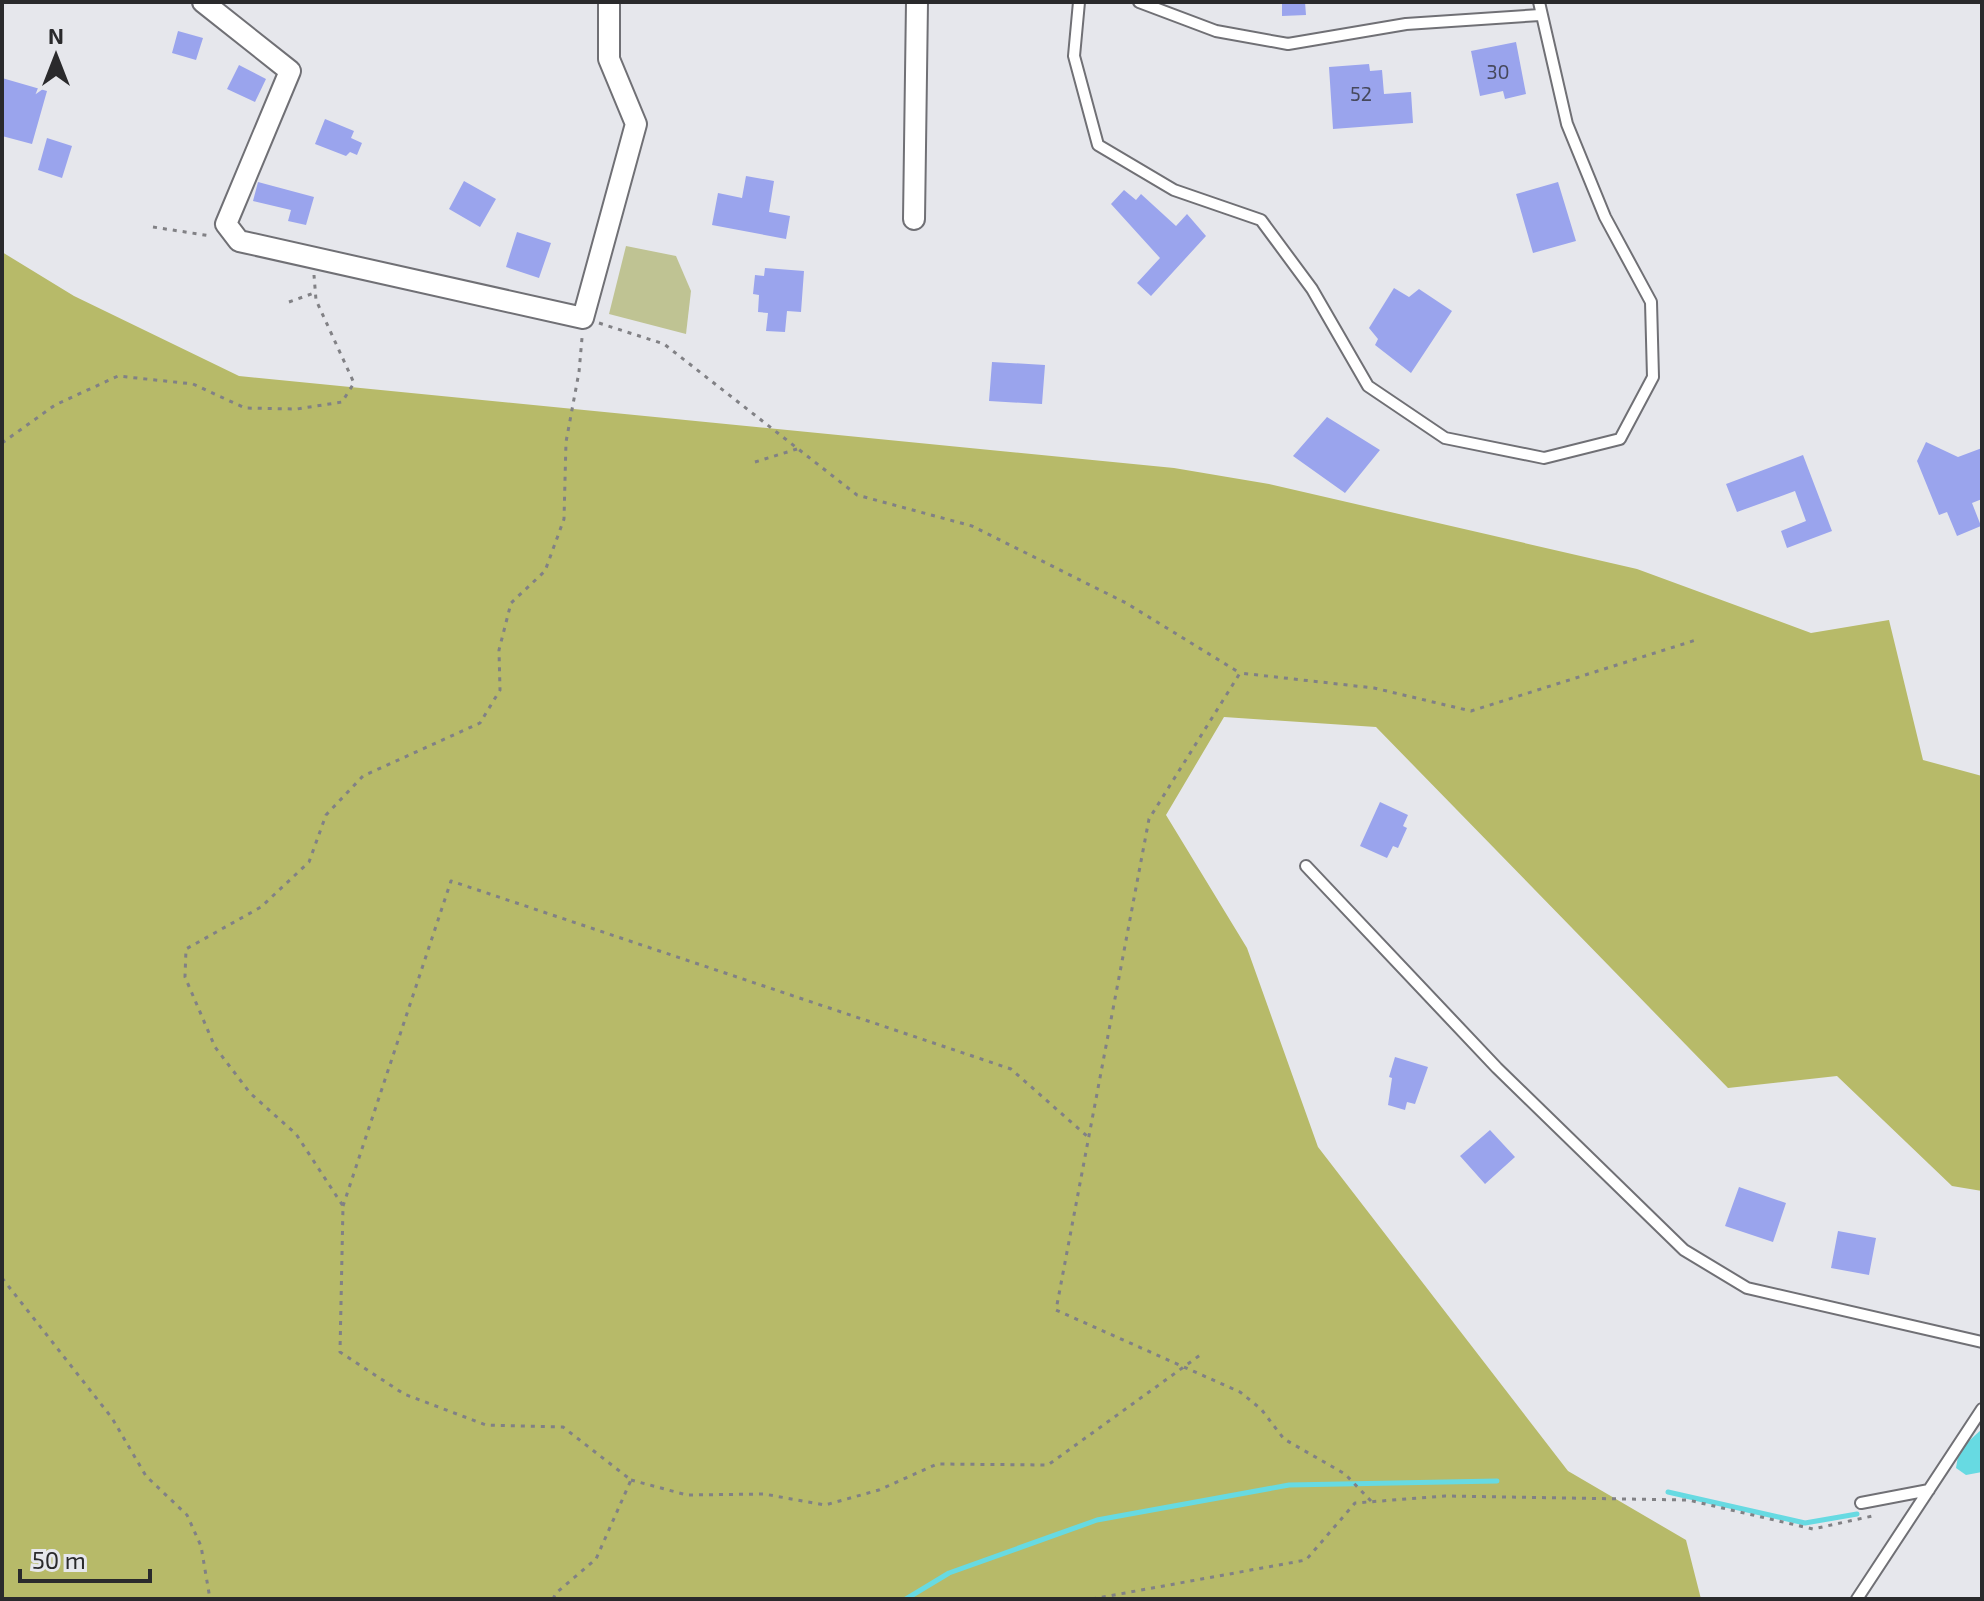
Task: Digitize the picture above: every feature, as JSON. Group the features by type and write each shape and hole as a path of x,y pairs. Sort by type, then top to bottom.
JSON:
{"street":[{"path":"203,2 290,71 226,224 239,241 583,318 636,124 609,59 609,2"},
{"path":"914,219 917,2"}],"lane":[{"path":"1079,2 1074,56 1098,145 1174,190 1261,220 1312,289 1368,386 1445,438 1544,458 1620,439 1653,377 1651,302 1605,217 1567,124 1539,2"},
{"path":"1139,2 1216,31 1288,44 1406,24 1540,15"},
{"path":"1306,866 1497,1068 1684,1250 1747,1288 1982,1342"},
{"path":"1857,1599 1982,1409"},
{"path":"1861,1503 1929,1490"}],"path":[{"path":"153,227 239,241"},
{"path":"2,443 55,405 118,376 193,384 245,408 297,409 342,402 354,383 314,293 311,282 319,260"},
{"path":"289,302 314,293"},
{"path":"343,1206 296,1134 250,1093 215,1047 185,977 186,949 261,907 309,862 326,815 363,776 480,723 500,690 499,650 511,603 545,571 564,519 566,442 579,372 583,318 664,344 857,495 972,526 1126,603 1240,673 1374,688 1471,711 1696,640"},
{"path":"755,462 797,449"},
{"path":"1240,673 1149,819 1056,1310 1240,1392 1261,1409 1284,1439 1345,1474 1371,1501"},
{"path":"1088,1137 1011,1069 451,881 343,1206 340,1352 404,1394 486,1425 563,1427 631,1480 687,1495 764,1494 825,1505 879,1490 937,1464 1048,1465 1203,1353"},
{"path":"2,1278 112,1418 146,1476 187,1515 201,1546 210,1599"},
{"path":"553,1599 596,1559 631,1480"},
{"path":"1092,1599 1306,1560 1355,1503 1371,1501 1445,1496 1648,1498 1688,1500 1813,1529 1864,1521"}],"green space":[{"path":"626,246 676,256 691,291 686,334 609,314"},
{"path":"2,252 74,296 239,376 1174,468 1269,484 1637,569 1811,633 1889,620 1923,760 1982,776 1982,1191 1952,1186 1837,1076 1728,1088 1376,727 1224,717 1166,815 1247,948 1318,1147 1568,1471 1686,1540 1701,1599 2,1599"}],"water":[{"path":"1982,1429 1982,1472 1966,1475 1956,1468 1959,1450"}],"building":[{"path":"1282,2 1305,2 1306,15 1282,16"},
{"path":"178,31 203,38 196,60 172,53"},
{"path":"1516,42 1526,94 1505,99 1503,91 1480,96 1471,51"},
{"path":"1369,64 1370,71 1382,70 1384,94 1411,92 1413,123 1333,129 1329,67"},
{"path":"239,65 266,79 255,102 227,89"},
{"path":"2,78 47,91 32,144 2,136"},
{"path":"325,119 354,131 351,138 362,143 357,155 350,152 346,156 315,144"},
{"path":"47,138 72,146 62,178 38,170"},
{"path":"746,176 774,181 769,212 790,216 786,239 712,225 718,193 742,198"},
{"path":"464,181 496,199 480,227 449,209"},
{"path":"258,182 314,197 306,225 288,221 291,210 253,201"},
{"path":"1558,182 1576,241 1533,253 1516,194"},
{"path":"1124,190 1136,200 1141,194 1176,226 1187,214 1206,236 1151,296 1137,283 1160,258 1111,204"},
{"path":"517,232 551,243 539,278 506,267"},
{"path":"765,268 804,271 801,312 787,311 785,332 766,331 768,313 758,312 759,295 753,294 755,275 764,276"},
{"path":"1394,288 1409,297 1419,289 1452,311 1411,373 1375,345 1378,339 1369,328"},
{"path":"992,362 1045,365 1042,404 989,401"},
{"path":"1327,417 1380,450 1345,493 1293,456"},
{"path":"1926,442 1958,457 1982,448 1982,499 1972,503 1981,526 1957,536 1947,512 1939,515 1917,461"},
{"path":"1803,455 1832,531 1787,548 1781,531 1806,521 1795,491 1737,512 1726,484"},
{"path":"1380,802 1408,815 1403,826 1407,828 1398,848 1393,846 1387,858 1360,846"},
{"path":"1395,1057 1428,1067 1415,1104 1407,1102 1405,1110 1388,1105 1392,1078 1389,1077"},
{"path":"1490,1130 1515,1157 1485,1184 1460,1156"},
{"path":"1739,1187 1786,1203 1773,1242 1725,1226"},
{"path":"1838,1231 1876,1238 1869,1275 1831,1268"}],"waterway":[{"path":"906,1599 949,1573 1097,1520 1289,1485 1497,1481"},
{"path":"1668,1492 1805,1523 1857,1514"}]}
